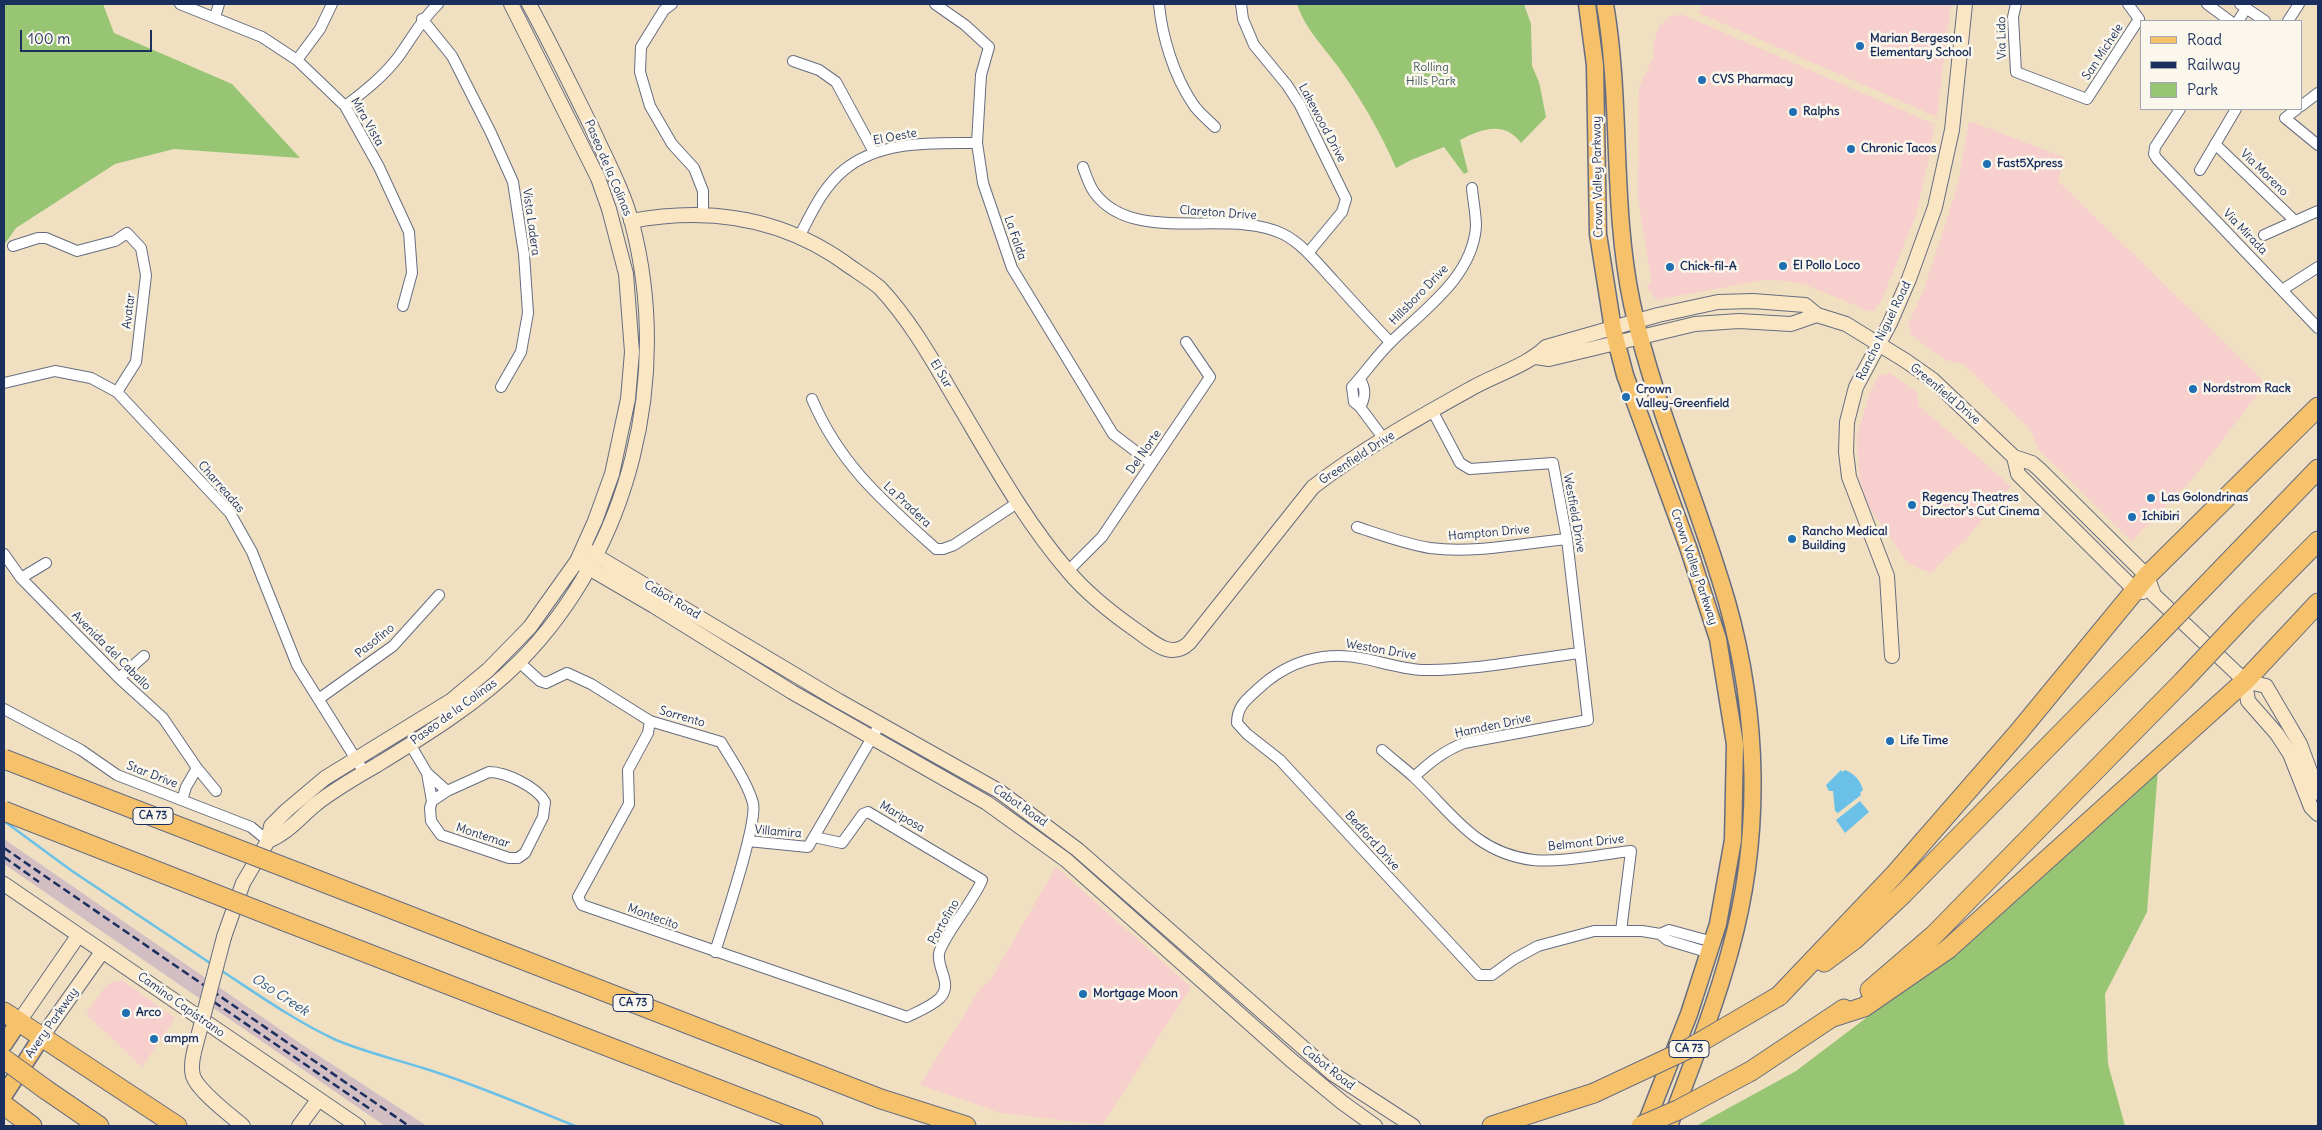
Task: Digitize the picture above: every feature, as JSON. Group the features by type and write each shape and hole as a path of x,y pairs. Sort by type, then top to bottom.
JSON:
{"highway":[{"path":"1779,996 1901,866 2023,727 2147,576 2318,407"},
{"path":"1779,996 1855,939 1903,894 2318,469"},
{"path":"1642,1126 1678,1110 1751,1071 1833,1017 1876,985 1934,935 2318,541"},
{"path":"1833,1017 1864,1007 1948,948 2245,681 2318,602"},
{"name":"CA 73","path":"4,758 881,1099 966,1126"},
{"path":"4,812 813,1126"},
{"name":"CA 73","path":"1492,1126 1594,1093 1690,1048 1779,996"},
{"path":"11,1017 177,1126"},
{"path":"4,1059 99,1126"},
{"path":"4,1105 28,1123"}],"main road":[{"name":"Paseo de la Colinas","path":"268,841 282,836 317,803 474,701 519,662 570,598 583,565 583,548 612,474 628,399 632,352 630,301 623,258 610,209 588,155 511,4"},
{"name":"Paseo de la Colinas","path":"243,1126 197,1085 192,1069 194,1052 224,937 243,883 268,841 271,826 324,778 452,700 488,670 525,633 583,565 596,555 614,514 632,463 646,383 648,330 639,255 632,221 611,169 529,4"},
{"name":"Crown Valley Parkway","path":"1588,4 1595,65 1598,234 1615,336 1626,376 1707,603 1718,639 1726,679 1734,744 1734,830 1724,897 1712,947 1645,1126"},
{"name":"Crown Valley Parkway","path":"1605,4 1616,80 1620,223 1628,285 1638,329 1716,565 1738,646 1746,686 1753,768 1750,843 1745,882 1731,951 1669,1126"},
{"name":"Rancho Niguel Road","path":"1892,656 1887,576 1849,477 1846,452 1850,406 1856,387 1879,344 1909,279 1932,216 1942,180 1952,130 1965,4"},
{"path":"610,209 618,210 622,216 632,221 627,231 629,244 623,258"},
{"name":"El Sur","path":"632,221 703,214 726,216 763,224 800,237 837,256 879,288 925,346 1017,503 1068,571 1114,615 1165,649 1177,651"},
{"name":"Greenfield Drive","path":"1177,651 1189,643 1313,487 1337,468 1471,389 1536,357 1549,359 1638,329 1698,306 1753,300 1805,305 1817,315 1846,324 1933,380 2014,457 2032,463 2038,468 2147,576 2154,595 2245,681 2266,686 2292,730 2318,793"},
{"name":"Greenfield Drive","path":"1638,329 1739,321 1791,324 1817,315"},
{"name":"Greenfield Drive","path":"2014,457 2018,474 2135,590 2154,595"},
{"name":"Cabot Road","path":"583,548 779,666 999,791 1042,821 1312,1056 1370,1100 1413,1126"},
{"name":"Cabot Road","path":"583,565 654,606 792,692 987,803 1029,832 1079,872 1298,1065 1343,1103 1375,1126"},
{"path":"2245,681 2248,701 2281,739 2290,754 2311,806 2318,814"},
{"path":"410,744 418,730 452,700"},
{"path":"2281,739 2292,730"},
{"name":"Camino Capistrano","path":"4,884 358,1126"},
{"path":"4,1044 11,1017 78,936"},
{"name":"Avery Parkway","path":"4,1095 41,1038 102,952"},
{"path":"299,1126 318,1100"}],"street":[{"name":"Mira Vista","path":"180,4 262,37 297,60 345,106 379,168 409,232 412,273 404,306"},
{"path":"215,17 219,4"},
{"path":"297,60 320,29 332,4"},
{"path":"345,106 374,84 398,57 422,20 438,4"},
{"path":"672,4 664,10 641,47 640,72 650,106 672,144 694,168 703,191 703,214"},
{"name":"La Falda","path":"935,4 965,25 989,47 981,75 977,143 983,183 1012,268 1113,434 1151,463"},
{"path":"1159,4 1171,57 1181,83 1194,105 1214,127"},
{"name":"Lakewood Drive","path":"1241,4 1243,19 1254,45 1288,85 1300,105 1346,199 1342,212 1308,253"},
{"name":"Via Lido","path":"2016,4 2012,17 2016,72 2087,99"},
{"name":"San Michele","path":"2087,99 2139,19 2128,4"},
{"path":"2289,20 2299,4"},
{"path":"2209,5 2229,20"},
{"path":"2238,20 2243,6 2264,20"},
{"name":"Vista Ladera","path":"422,20 452,56 491,133 513,182 524,254 528,313 521,352 501,387"},
{"path":"793,61 819,70 836,82 874,152"},
{"path":"2302,105 2318,93"},
{"name":"Via Mirada","path":"2179,110 2155,147 2154,154 2318,328"},
{"path":"2200,170 2235,110"},
{"path":"2297,110 2285,118 2318,145"},
{"name":"El Oeste","path":"800,237 819,199 843,170 874,152 937,143 977,143"},
{"name":"Via Moreno","path":"2215,144 2295,221"},
{"name":"Clareton Drive","path":"1083,168 1094,192 1108,205 1126,215 1160,222 1247,225 1269,229 1282,234 1308,253 1390,342"},
{"name":"Hillsboro Drive","path":"1384,439 1360,407 1354,402 1352,387 1374,359 1448,287 1461,270 1470,249 1476,226 1472,188"},
{"path":"2264,234 2318,211"},
{"name":"Avatar","path":"13,246 38,238 46,238 77,251 115,240 127,233 141,248 146,275 136,362 117,392"},
{"path":"2282,290 2318,267"},
{"name":"Del Norte","path":"1068,571 1102,537 1210,377 1186,342"},
{"name":"Charreadas","path":"4,383 55,371 92,378 117,392 230,513 252,552 297,665 320,698 364,772"},
{"name":"La Pradera","path":"812,399 835,444 865,484 936,549 943,549 954,544 1017,503"},
{"name":"Westfield Drive","path":"1433,412 1460,463 1470,469 1553,463 1567,538 1588,720"},
{"name":"Hampton Drive","path":"1357,527 1399,541 1430,548 1458,550 1567,538"},
{"name":"Avenida del Caballo","path":"4,554 21,578 119,678 163,718 197,768 216,791"},
{"path":"21,578 46,563"},
{"name":"Pasofino","path":"320,698 393,646 439,595"},
{"name":"Weston Drive","path":"1237,722 1237,712 1242,703 1276,673 1315,657 1338,655 1364,658 1420,670 1450,669 1580,654"},
{"path":"119,678 144,656"},
{"name":"Sorrento","path":"519,662 527,671 546,684 567,674 591,684 650,721 721,742 739,773 754,805 748,841"},
{"name":"Star Drive","path":"4,709 81,750 117,775 251,827 268,841"},
{"name":"Hamden Drive","path":"1414,777 1432,759 1464,742 1588,720"},
{"name":"Montecito","path":"650,721 648,733 628,770 629,804 578,897 582,905 907,1018"},
{"name":"Bedford Drive","path":"1237,722 1247,734 1280,760 1472,970 1486,977 1492,976 1514,959 1547,943 1594,931 1621,931"},
{"name":"Villamira","path":"715,952 748,841 808,847 880,724"},
{"path":"410,744 428,773 447,791"},
{"name":"Belmont Drive","path":"1382,750 1414,777 1458,824 1478,840 1503,853 1533,860 1558,860 1631,851 1621,931"},
{"path":"182,800 186,787 197,768"},
{"path":"428,773 432,801"},
{"name":"Montemar","path":"497,773 534,791 542,797 545,811 525,853 518,858 509,858 438,832 431,821 430,808 432,801 447,791 479,775 497,773"},
{"name":"Mariposa","path":"814,837 842,843 863,814 868,812 982,880"},
{"name":"Portofino","path":"907,1018 940,998 945,990 946,979 940,966 939,952 982,880"},
{"path":"1621,931 1660,934 1669,930 1712,947"}],"shaded area":[{"name":"Marian Bergeson Elementary School","path":"1703,4 1951,4 1937,117 1699,13"},
{"path":"1681,14 1934,124 1930,154 1916,215 1881,302 1874,311 1869,311 1806,285 1786,281 1765,280 1656,300 1647,287 1651,281 1638,197 1639,87 1653,58 1654,41 1659,26 1669,17"},
{"path":"1969,121 2064,157 2058,181 2262,379 2262,389 2193,478 2132,541 2038,449 2031,430 1963,364 1945,360 1911,335 1908,324 1923,292 1945,226 1959,179"},
{"path":"1890,373 1918,393 1918,405 2011,486 1967,538 1931,573 1908,564 1869,507 1860,480 1856,438 1869,395 1878,376"},
{"path":"4,839 310,1050 427,1126 385,1126 4,864"},
{"path":"1056,867 1191,987 1102,1125 1001,1113 920,1085 980,989 991,979"},
{"path":"122,980 175,1018 142,1067 86,1014 107,984"}],"green space":[{"path":"4,4 103,4 114,33 232,84 300,158 174,149 115,164 16,228 4,245"},
{"name":"Rolling Hills Park","path":"1297,4 1524,4 1531,24 1532,66 1539,82 1546,117 1521,143 1508,131 1500,129 1484,130 1460,140 1468,172 1464,174 1444,147 1396,168 1363,104 1310,30"},
{"path":"2158,769 2147,912 2105,994 2108,1064 2125,1126 1696,1126 1796,1071 1936,965"}],"water":[{"path":"1841,770 1842,772 1845,770 1852,773 1859,780 1863,790 1860,793 1861,795 1838,813 1835,811 1833,791 1829,791 1826,785"},
{"path":"1860,801 1869,812 1845,833 1836,820"}],"waterway":[{"name":"Oso Creek","path":"4,821 72,871 213,965"},
{"name":"Oso Creek","path":"219,969 291,1016 336,1040 462,1081 575,1126"}],"railway":[{"path":"4,848 409,1126"},
{"path":"4,857 39,882"},
{"path":"214,1002 373,1111"}],"place":[{"name":"Marian Bergeson Elementary School","path":"1860,46"},
{"name":"CVS Pharmacy","path":"1702,80"},
{"name":"Ralphs","path":"1793,112"},
{"name":"Chronic Tacos","path":"1851,149"},
{"name":"Fast5Xpress","path":"1987,164"},
{"name":"El Pollo Loco","path":"1783,266"},
{"name":"Chick-fil-A","path":"1670,267"},
{"name":"Nordstrom Rack","path":"2193,389"},
{"name":"Crown Valley-Greenfield","path":"1626,397"},
{"name":"Las Golondrinas","path":"2151,498"},
{"name":"Regency Theatres Director's Cut Cinema","path":"1912,505"},
{"name":"Ichibiri","path":"2132,517"},
{"name":"Rancho Medical Building","path":"1792,539"},
{"name":"Life Time","path":"1890,741"},
{"name":"Mortgage Moon","path":"1083,994"},
{"name":"Arco","path":"126,1013"},
{"name":"ampm","path":"154,1039"}]}
